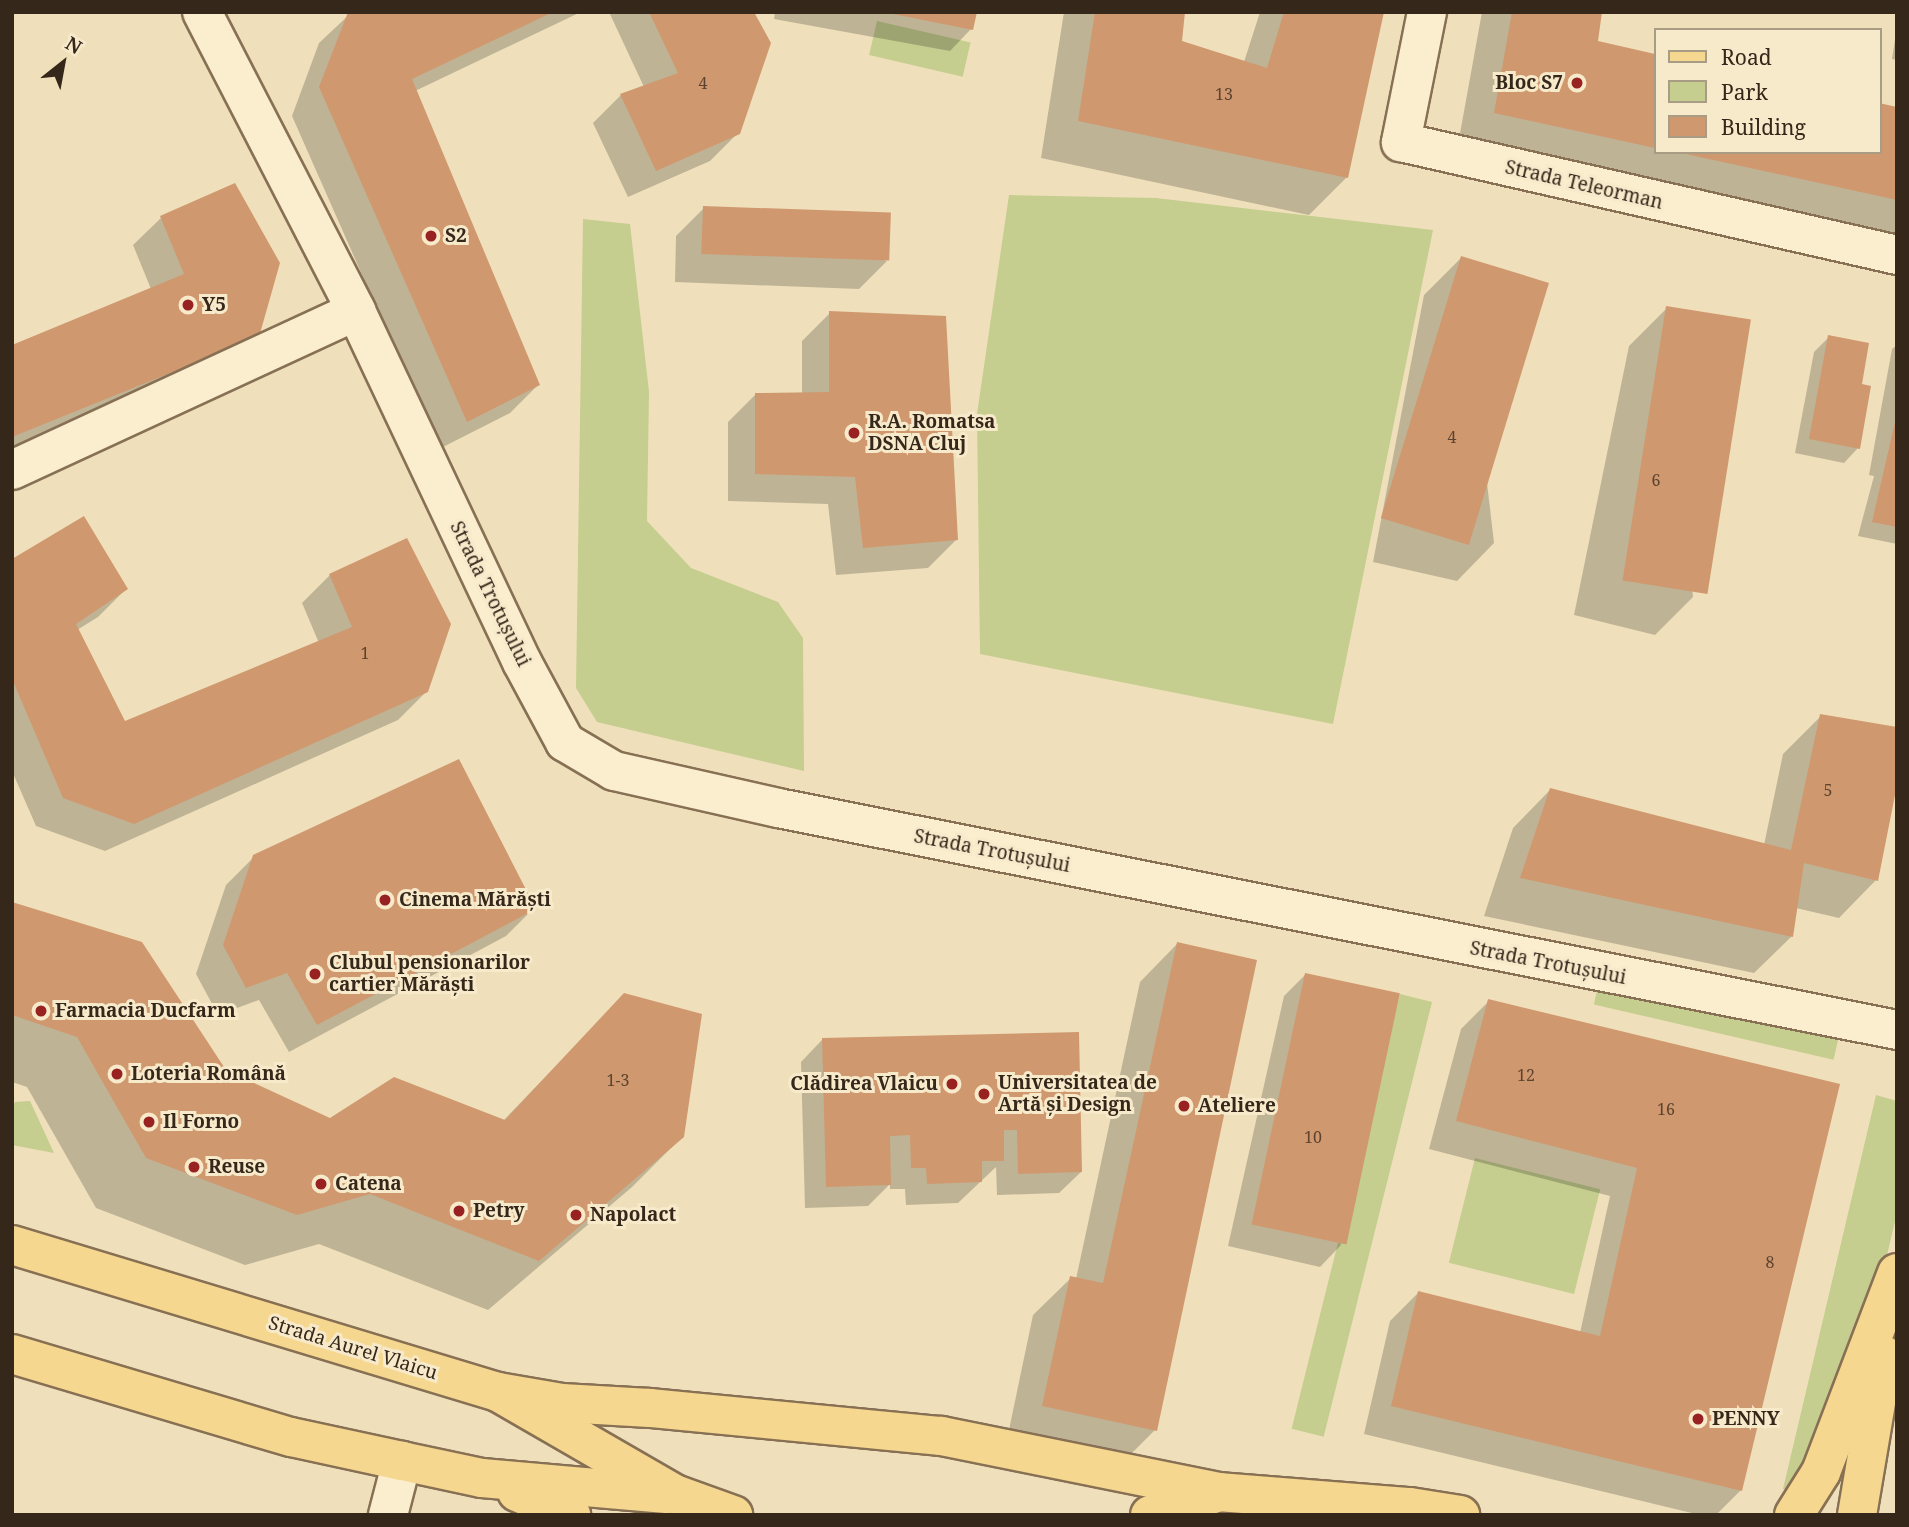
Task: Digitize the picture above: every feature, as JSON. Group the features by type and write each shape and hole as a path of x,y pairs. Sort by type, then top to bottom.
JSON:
{"main road":[{"name":"Strada Aurel Vlaicu","path":"12,1245 498,1392 675,1494 733,1515"},
{"path":"1794,1515 1821,1472 1897,1273"},
{"path":"1857,1515 1897,1281"},
{"name":"Strada Aurel Vlaicu","path":"12,1354 291,1437 482,1478 675,1494"},
{"path":"498,1392 562,1403 650,1408 941,1436 1218,1492 1410,1507 1460,1515"},
{"path":"482,1478 571,1515"},
{"path":"1150,1515 1218,1492"}],"street":[{"name":"Strada Trotușului","path":"202,12 356,311 522,662 565,742 614,771 850,823 1897,1030"},
{"name":"Strada Teleorman","path":"1427,12 1401,142 1897,254"},
{"path":"12,470 356,311"},
{"path":"388,1515 402,1461"}],"green space":[{"path":"877,21 971,43 963,77 869,55"},
{"path":"1009,195 1156,198 1433,230 1333,724 980,654 977,414"},
{"path":"583,219 630,224 649,392 647,521 691,568 778,602 803,638 804,771 597,722 576,688"},
{"path":"1599,982 1839,1037 1834,1060 1594,1004"},
{"path":"1400,994 1432,1002 1324,1437 1292,1429"},
{"path":"1876,1095 1897,1101 1897,1213 1887,1255 1797,1492 1783,1489"},
{"path":"30,1101 54,1153 12,1145 12,1108 15,1102"},
{"path":"1475,1158 1600,1189 1574,1294 1449,1263"}],"building":[{"name":"S2","path":"348,12 553,12 412,79 540,385 467,422 319,87"},
{"path":"649,12 754,12 771,43 740,134 656,171 620,94 678,73"},
{"path":"883,12 977,12 973,30"},
{"path":"1095,12 1185,12 1182,41 1267,68 1284,12 1384,12 1348,178 1078,121"},
{"name":"Bloc S7","path":"1512,12 1602,12 1598,41 1654,54 1654,148 1494,113"},
{"path":"1881,103 1897,107 1897,200 1686,154 1881,154"},
{"name":"Y5","path":"235,183 280,263 259,337 12,437 12,345 184,274 160,216"},
{"path":"703,206 891,213 889,261 701,254"},
{"path":"1461,256 1549,283 1469,545 1381,518"},
{"path":"1666,306 1751,319 1707,594 1623,581"},
{"name":"R.A. Romatsa DSNA Cluj","path":"829,311 946,316 958,540 863,548 855,477 755,474 755,393 829,392"},
{"path":"1828,335 1869,343 1862,384 1871,386 1860,449 1809,439"},
{"path":"1897,422 1897,527 1872,522"},
{"path":"84,516 128,589 76,624 125,721 352,627 329,574 407,538 451,624 428,692 134,824 63,798 12,679 12,559"},
{"path":"1820,714 1897,727 1897,785 1878,881 1804,863 1793,937 1520,878 1550,788 1791,850"},
{"name":"Cinema Mărăști","path":"459,759 536,909 317,1025 287,973 246,988 223,945 253,855"},
{"path":"12,902 142,942 226,1070 330,1118 394,1077 505,1120 624,993 702,1014 684,1137 539,1261 370,1194 297,1215 146,1158 77,1037 12,1015"},
{"name":"Ateliere","path":"1177,942 1257,960 1157,1431 1042,1406 1070,1276 1103,1283"},
{"path":"1305,973 1400,993 1346,1245 1252,1224"},
{"path":"1488,999 1840,1084 1742,1491 1391,1406 1418,1291 1600,1336 1637,1168 1456,1121"},
{"name":"Clădirea Vlaicu","path":"1079,1032 1082,1172 1018,1174 1017,1130 1004,1130 1004,1161 982,1161 982,1182 927,1184 926,1168 911,1168 910,1135 890,1136 891,1185 826,1187 822,1038"}],"place":[{"name":"Bloc S7","path":"1577,83"},
{"name":"S2","path":"431,236"},
{"name":"Y5","path":"188,305"},
{"name":"R.A. Romatsa DSNA Cluj","path":"854,433"},
{"name":"Cinema Mărăști","path":"385,900"},
{"name":"Clubul pensionarilor cartier Mărăști","path":"315,974"},
{"name":"Farmacia Ducfarm","path":"41,1011"},
{"name":"Loteria Română","path":"117,1074"},
{"name":"Clădirea Vlaicu","path":"952,1084"},
{"name":"Universitatea de Artă și Design","path":"984,1094"},
{"name":"Ateliere","path":"1184,1106"},
{"name":"Il Forno","path":"149,1122"},
{"name":"Reuse","path":"194,1167"},
{"name":"Catena","path":"321,1184"},
{"name":"Petry","path":"459,1211"},
{"name":"Napolact","path":"576,1215"},
{"name":"PENNY","path":"1698,1419"}]}
